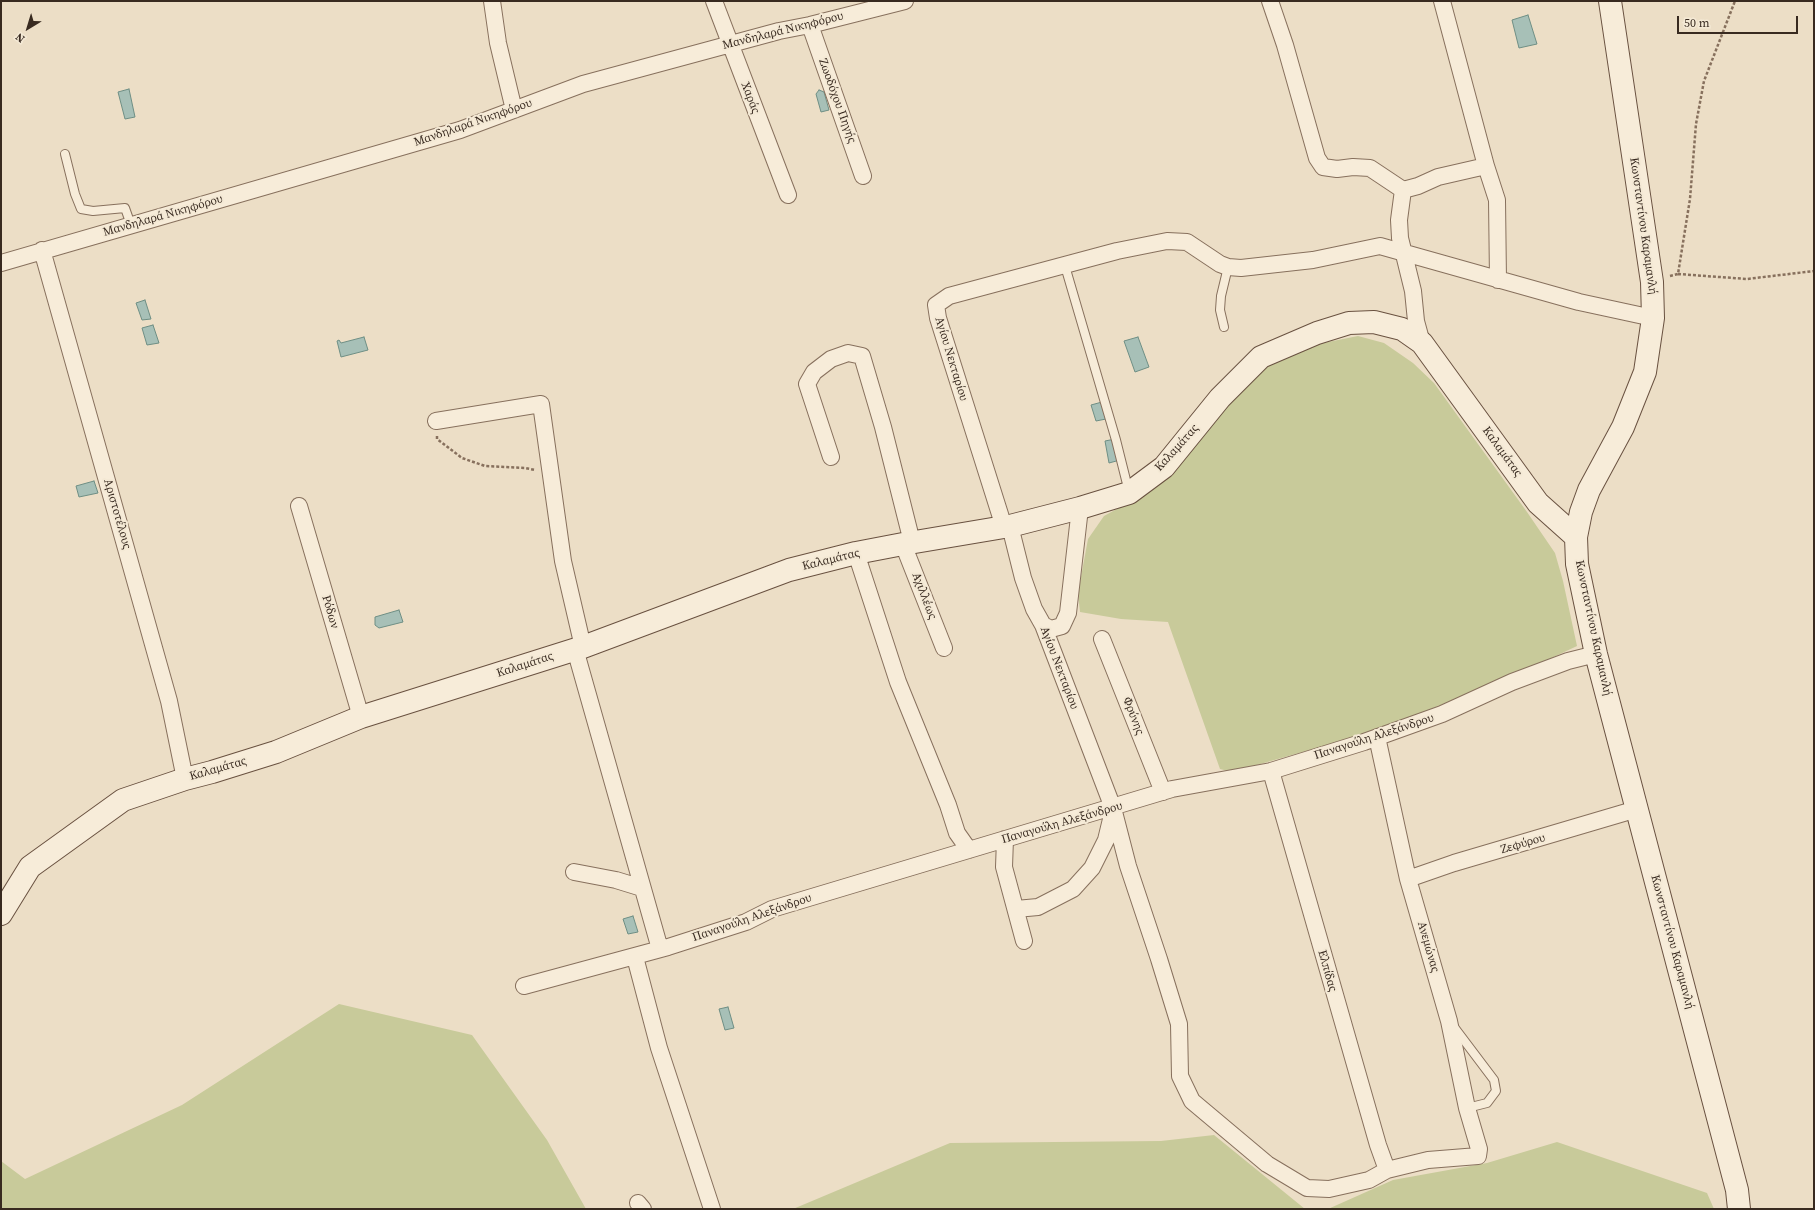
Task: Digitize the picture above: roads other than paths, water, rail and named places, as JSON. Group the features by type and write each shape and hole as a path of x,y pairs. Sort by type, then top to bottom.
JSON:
{"street":[{"path":"492,1 498,43 514,110"},
{"name":"Χαράς","path":"714,1 729,44 788,195"},
{"name":"Μανδηλαρά Νικηφόρου","path":"1,263 460,130 583,84 779,31 810,25 854,7 905,1"},
{"path":"1270,1 1287,52 1317,158 1323,167 1337,169 1354,167 1370,168 1403,190 1438,178 1486,166"},
{"path":"1442,1 1486,166 1498,200 1498,280"},
{"name":"Κωνσταντίνου Καραμανλή","path":"1610,1 1652,282 1653,318 1645,372 1622,427 1589,490 1576,537 1577,564 1596,654 1737,1190 1739,1209"},
{"name":"Ζωοδόχου Πηγής","path":"810,25 864,176"},
{"path":"1403,190 1399,220 1400,238 1413,291 1416,321 1422,343"},
{"path":"1065,266 1117,251 1168,241 1188,242 1220,264 1228,267 1259,267 1313,260 1380,246 1579,302 1653,318"},
{"name":"Αριστοτέλους","path":"42,250 165,686 185,779"},
{"name":"Αγίου Νεκταρίου","path":"1065,266 949,296 936,305 938,318 1023,578 1034,609 1043,624 1113,808 1128,866 1179,1024 1180,1076 1192,1101 1267,1164 1307,1188 1329,1189 1369,1180 1387,1170 1428,1160 1478,1156"},
{"name":"Καλαμάτας","path":"1,914 30,867 123,800 185,779 276,752 361,718 579,648 789,570 856,553 1007,527 1080,508 1129,493 1164,467 1220,398 1261,357 1317,333 1350,323 1374,322 1402,329 1422,343 1538,503 1576,537"},
{"name":"Αχιλλέως","path":"831,457 807,384 814,372 831,359 848,353 862,356 881,420 908,543 944,648"},
{"path":"436,421 541,404 563,561 579,648 642,888 660,949"},
{"name":"Ρόδων","path":"299,506 361,718"},
{"path":"1043,624 1051,629 1062,626 1068,613 1080,508"},
{"path":"856,553 898,682 948,805 957,833 969,850"},
{"name":"Φρύνης","path":"1102,639 1163,792"},
{"name":"Παναγούλη Αλεξάνδρου","path":"524,986 635,957 746,922 772,909 1163,792 1271,771 1377,738 1442,714 1512,682 1568,661 1596,654"},
{"name":"Ανεμώνας","path":"1377,738 1408,879 1449,1021 1467,1108 1479,1149 1478,1156"},
{"name":"Ελπίδας","path":"1271,771 1349,1047 1382,1160 1387,1170"},
{"path":"1016,909 1038,907 1073,889 1092,868 1096,861 1106,840 1113,808"},
{"name":"Ζεφύρου","path":"1408,879 1454,863 1637,809"},
{"path":"1005,840 1004,867 1024,941"},
{"path":"574,872 616,880 642,888"},
{"path":"635,957 659,1048 712,1209"}],"lane":[{"path":"65,154 74,194 82,208 94,211 125,208 131,225"},
{"path":"1065,266 1116,440 1129,493"},
{"path":"1224,327 1220,310 1221,296 1228,267"},
{"path":"1449,1021 1494,1080 1496,1091 1487,1103 1467,1108"}],"water":[{"path":"1528,15 1537,44 1519,48 1512,20"},
{"path":"129,89 135,117 125,119 118,92"},
{"path":"819,90 824,92 829,110 821,112 816,94"},
{"path":"145,300 151,319 142,320 136,303"},
{"path":"153,325 159,343 147,345 142,328"},
{"path":"364,337 368,350 341,357 337,341 339,340 341,343"},
{"path":"1138,337 1149,367 1135,372 1124,341"},
{"path":"1102,402 1106,419 1096,421 1091,405"},
{"path":"1115,439 1120,460 1109,463 1105,441"},
{"path":"94,481 98,493 79,497 76,486"},
{"path":"399,610 403,622 379,628 375,625 375,617"},
{"path":"633,916 638,932 628,934 623,919"},
{"path":"728,1007 734,1028 725,1030 719,1009"}]}
